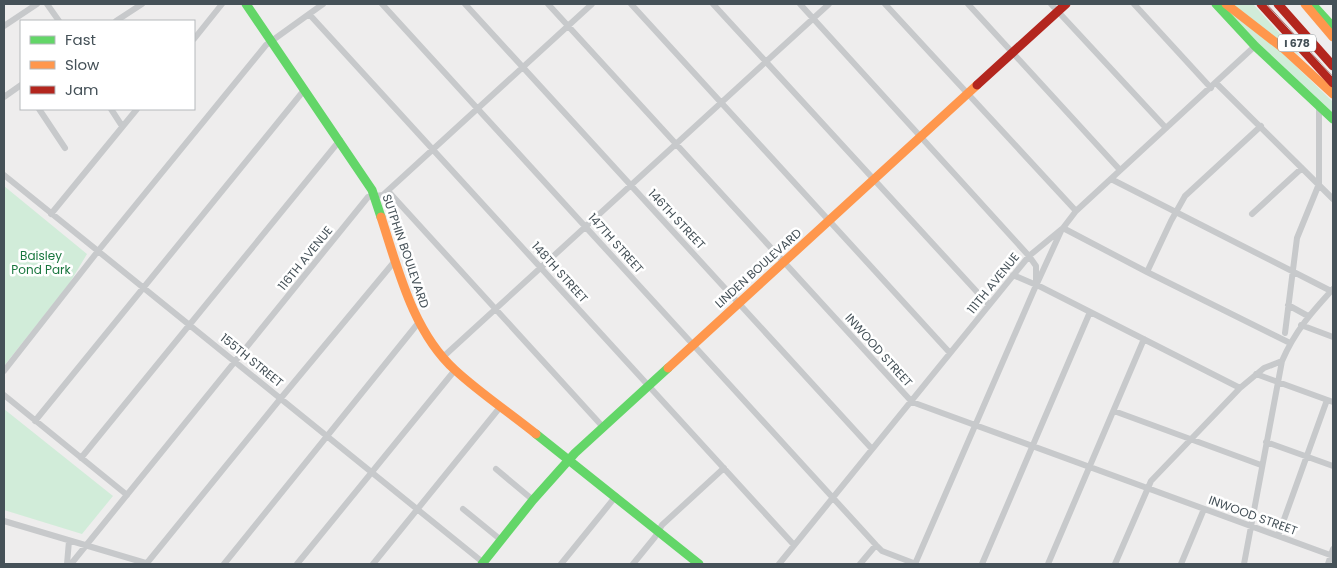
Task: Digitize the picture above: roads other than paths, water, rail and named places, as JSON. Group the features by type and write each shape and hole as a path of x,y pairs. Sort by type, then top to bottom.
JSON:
{"main road":[{"name":"SUTPHIN BOULEVARD","path":"246,4 340,140 375,196 394,262 419,322 443,357 455,370 616,496 698,564"},
{"name":"LINDEN BOULEVARD","path":"484,564 533,500 568,459 968,94 1013,52 1054,7 1066,4"},
{"path":"1216,4 1255,46 1333,119"},
{"path":"1226,4 1284,49 1333,94"},
{"name":"I 678","path":"1261,4 1333,83"},
{"name":"I 678","path":"1278,4 1333,66"},
{"path":"1305,4 1333,37"},
{"path":"1312,4 1333,27"}],"street":[{"path":"4,26 37,4"},
{"path":"47,4 58,20"},
{"path":"121,20 142,4"},
{"path":"195,38 222,4"},
{"path":"4,371 98,251 266,44 323,4"},
{"name":"147TH STREET","path":"382,4 876,545 882,551 915,564"},
{"name":"146TH STREET","path":"465,4 872,449"},
{"name":"INWOOD STREET","path":"548,4 912,402 1278,536 1332,553"},
{"name":"116TH AVENUE","path":"72,564 368,197 383,195 388,191 592,4"},
{"path":"631,4 950,353"},
{"path":"713,4 989,305"},
{"path":"800,4 1029,256 1036,266 1036,285"},
{"path":"443,357 829,4"},
{"path":"885,4 1076,211"},
{"path":"968,4 1120,170"},
{"path":"1134,4 1211,88"},
{"path":"1054,7 1166,128"},
{"name":"148TH STREET","path":"309,14 794,545"},
{"name":"111TH AVENUE","path":"779,564 1029,256 1063,228 1076,211 1255,46"},
{"path":"1216,83 1333,199"},
{"path":"4,97 20,86"},
{"path":"35,421 305,89"},
{"path":"1285,333 1297,238 1318,184 1319,105"},
{"path":"40,110 65,148"},
{"path":"112,110 122,126"},
{"path":"51,214 136,110"},
{"path":"1147,272 1175,212 1185,196 1260,126"},
{"path":"81,458 340,140"},
{"path":"1252,214 1302,168"},
{"name":"155TH STREET","path":"4,175 484,564"},
{"path":"1110,179 1332,290 1301,325 1290,342 1282,361 1261,465 1244,564"},
{"path":"388,191 603,427"},
{"path":"915,564 1036,285 1063,228 1147,272 1290,342"},
{"path":"4,521 149,564 281,398 394,262"},
{"path":"1013,275 1240,388"},
{"path":"1288,305 1308,316"},
{"path":"982,564 1090,312"},
{"path":"224,564 419,322"},
{"path":"1301,325 1333,337"},
{"path":"1048,564 1144,340"},
{"path":"1115,564 1151,481 1240,388 1256,374 1282,361"},
{"path":"297,564 455,370"},
{"path":"1256,374 1330,401 1278,536"},
{"path":"4,395 127,495"},
{"path":"373,564 501,406"},
{"path":"1114,411 1261,465"},
{"path":"1266,442 1333,466"},
{"path":"633,564 655,538 658,530 724,468"},
{"path":"496,469 533,500"},
{"path":"561,564 616,496"},
{"path":"463,509 501,540"},
{"path":"1181,564 1204,509"},
{"path":"68,564 69,541"},
{"path":"860,564 876,545"},
{"path":"1328,564 1332,553"}],"tram line":[{"path":"1266,4 1333,77"}],"park label":[{"name":"Baisley Pond Park","path":"41,262"}]}
